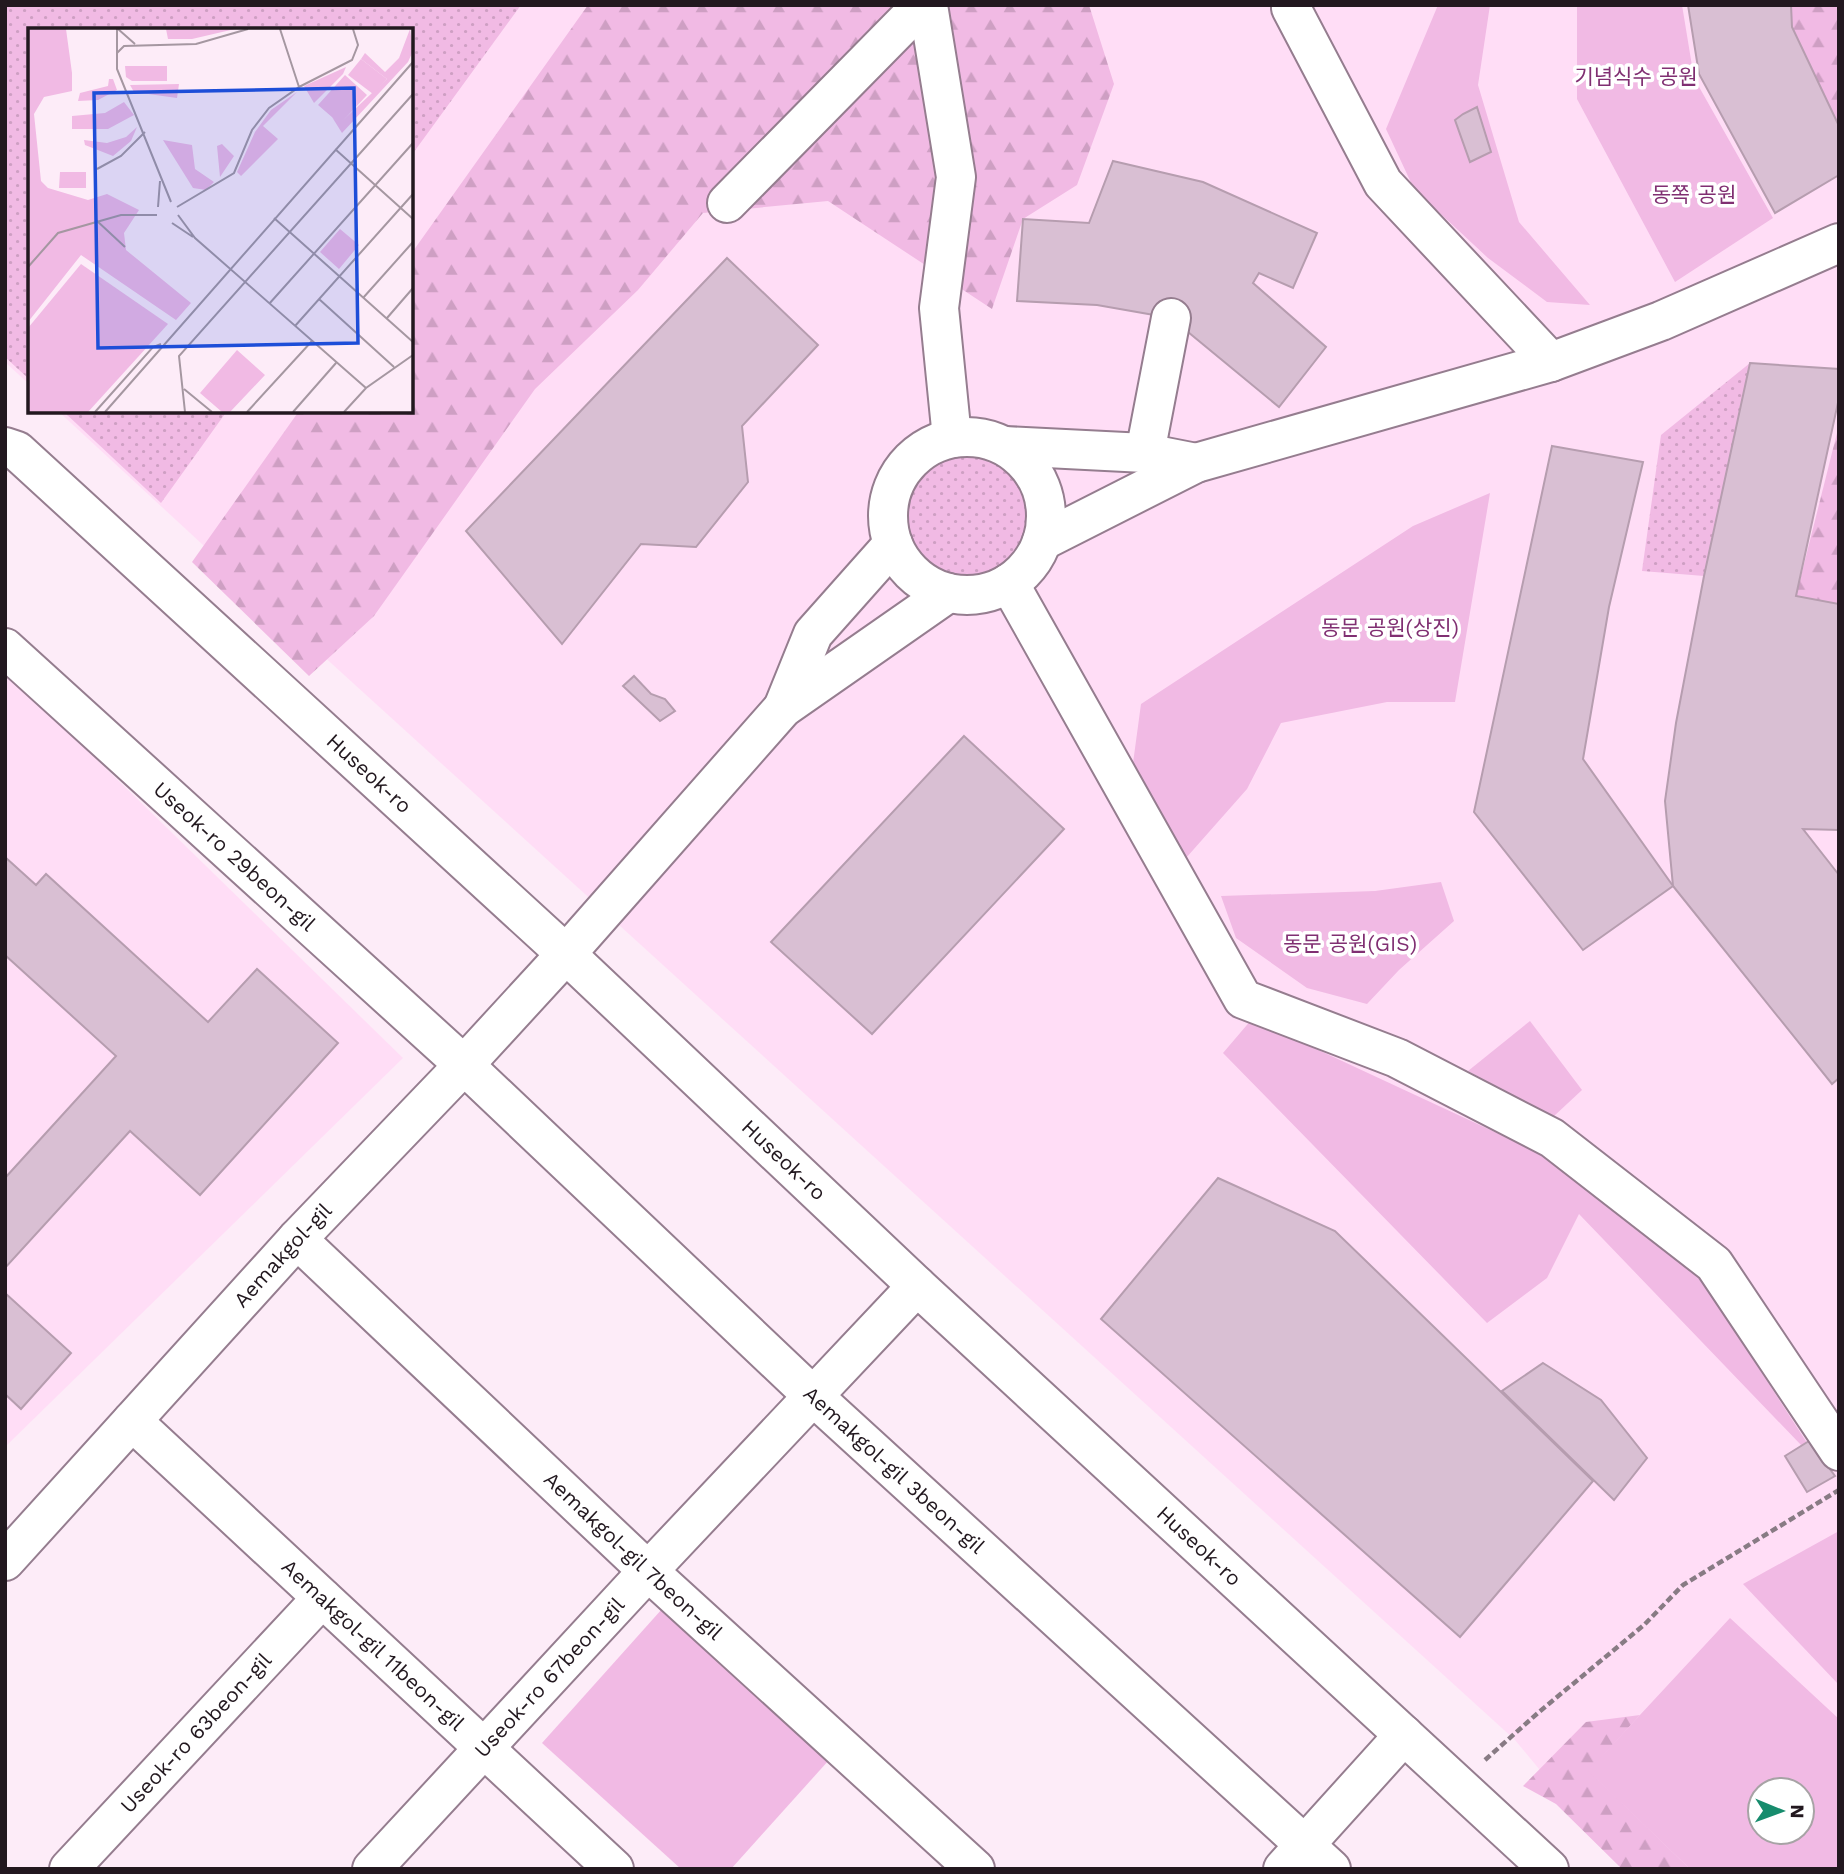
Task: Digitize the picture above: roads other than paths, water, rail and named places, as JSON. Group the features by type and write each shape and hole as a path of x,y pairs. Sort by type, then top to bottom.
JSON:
{"street":[{"path":"727,203 922,5"},
{"path":"928,5 956,177 939,308 952,438"},
{"path":"1291,8 1383,183 1551,362"},
{"path":"1042,541 1196,463 1551,362 1661,321 1839,243"},
{"path":"1145,453 1171,318"},
{"name":"Huseok-ro","path":"5,415 11,449 566,954 917,1286 1549,1869"},
{"path":"1005,446 1027,463 1041,486 1046,513 1042,541 1029,565 1009,583 989,592 969,595 948,593 928,585 907,567 893,544 888,517 892,490 906,466 926,447 952,438 980,437 1005,446 1145,453 1196,463"},
{"path":"783,708 813,634 893,544"},
{"path":"1009,583 1243,999 1397,1058 1552,1138 1714,1264 1839,1451"},
{"path":"783,708 948,593"},
{"name":"Useok-ro 29beon-gil","path":"5,648 464,1065"},
{"name":"Aemakgol-gil","path":"12,1540 132,1421 297,1239 464,1065 783,708"},
{"name":"Aemakgol-gil 3beon-gil","path":"464,1065 1306,1861"},
{"name":"Aemakgol-gil 7beon-gil","path":"297,1239 648,1571 975,1869"},
{"name":"Useok-ro 67beon-gil","path":"372,1869 917,1286"},
{"name":"Aemakgol-gil 11beon-gil","path":"132,1421 614,1869"},
{"name":"Useok-ro 63beon-gil","path":"69,1869 322,1598"},
{"path":"1306,1861 1404,1735"}],"park label":[{"name":"기념식수 공원","path":"1636,77"},
{"name":"동쪽 공원","path":"1694,195"},
{"name":"동문 공원(상진)","path":"1390,628"},
{"name":"동문 공원(GIS)","path":"1350,944"}]}
